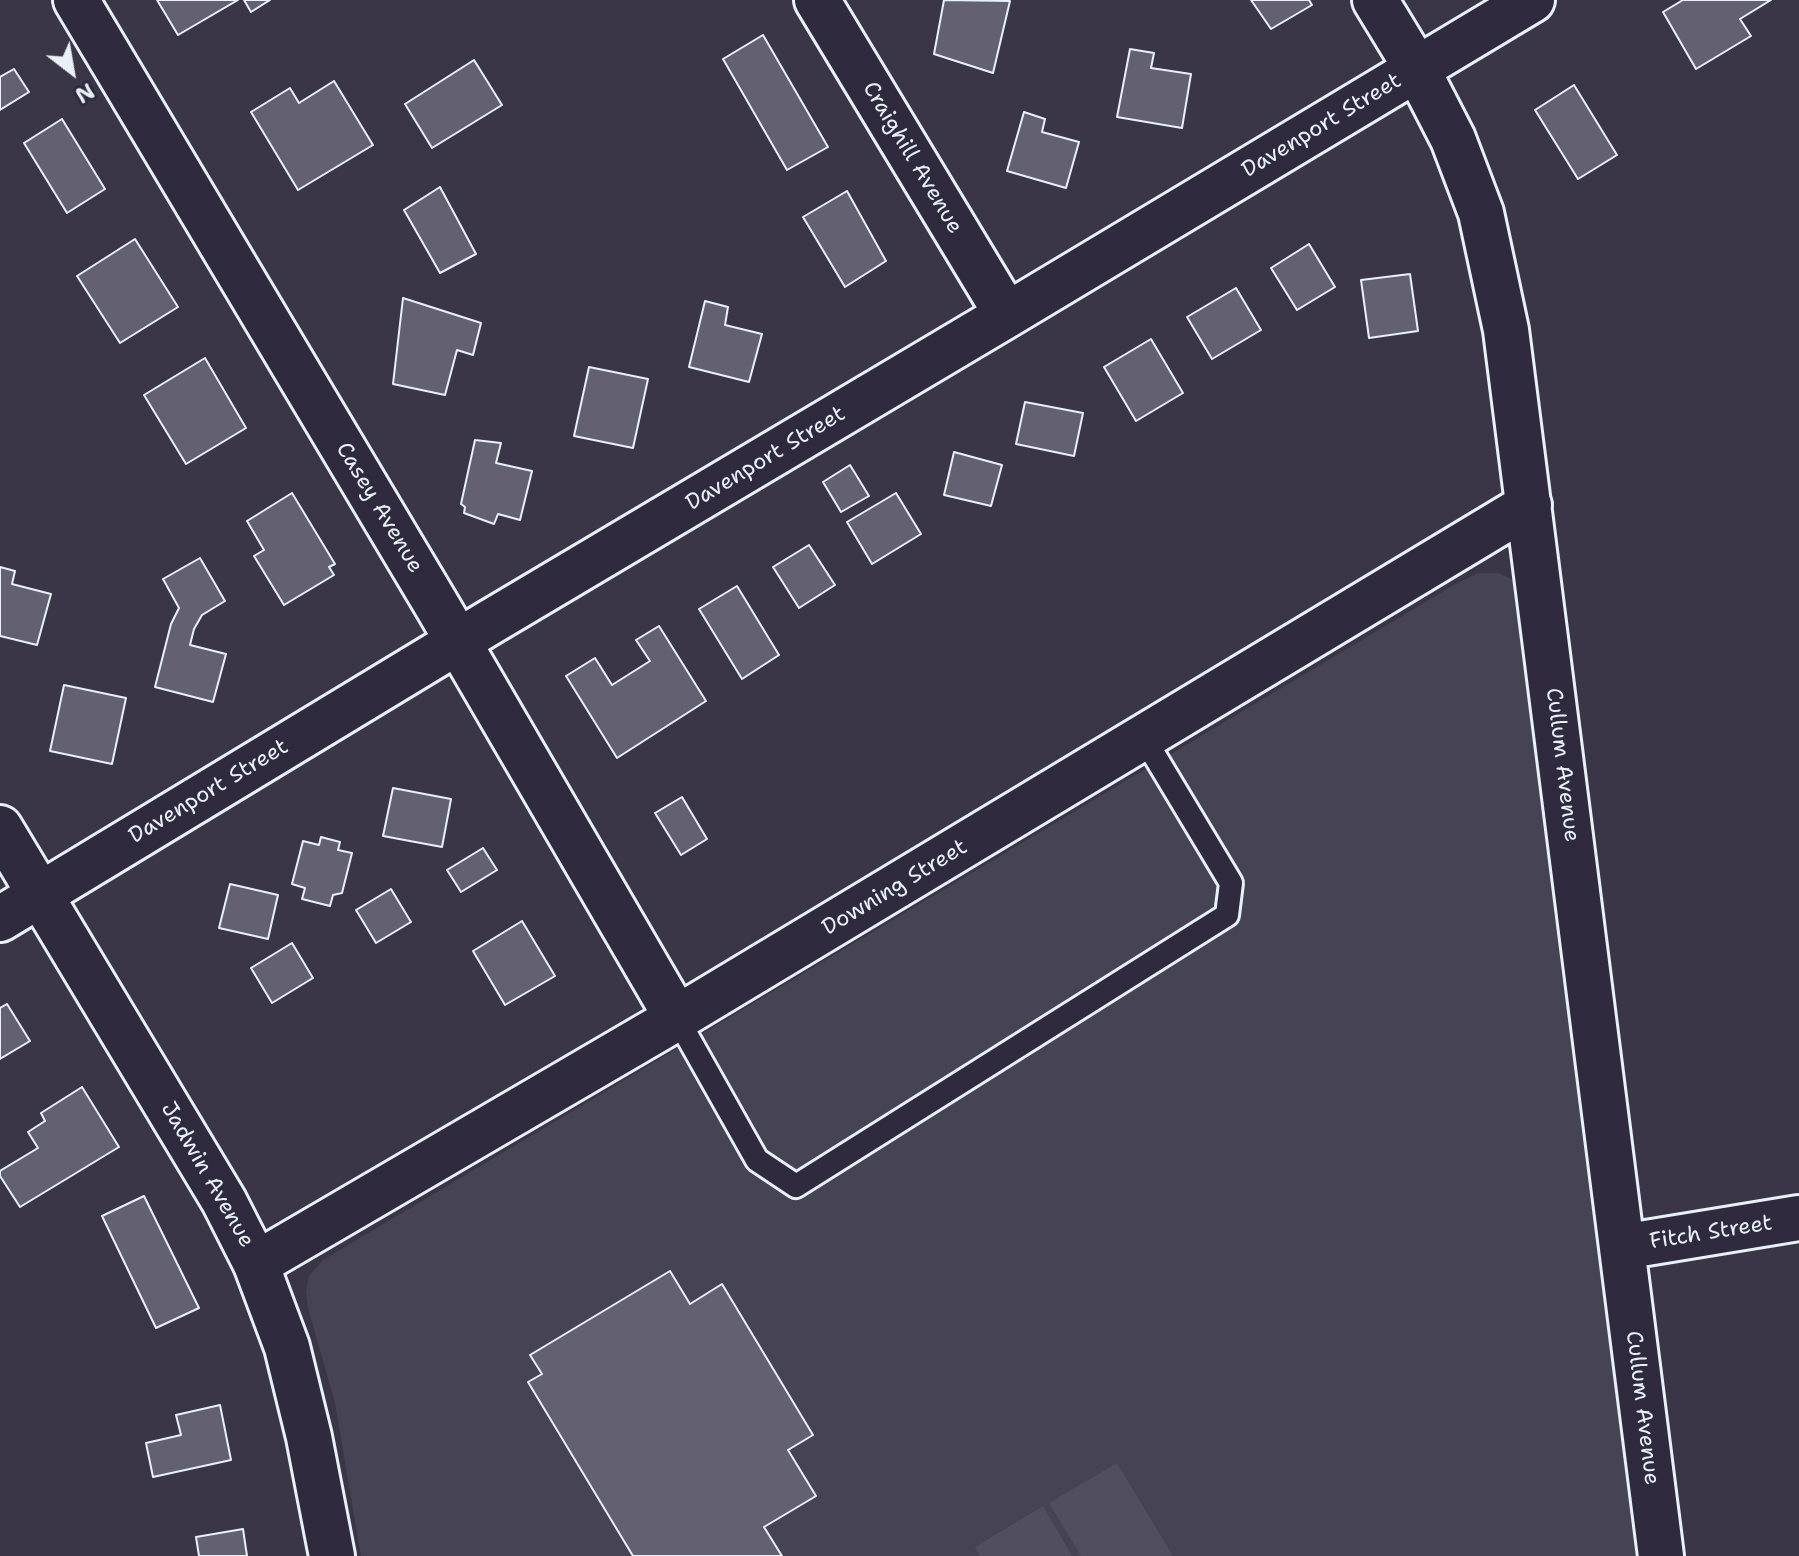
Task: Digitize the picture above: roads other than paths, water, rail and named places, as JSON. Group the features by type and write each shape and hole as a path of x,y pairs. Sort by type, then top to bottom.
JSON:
{"street":[{"name":"Casey Avenue","path":"76,0 458,642 677,1018"},
{"name":"Craighill Avenue","path":"817,0 1007,315"},
{"name":"Cullum Avenue","path":"1375,0 1417,69 1453,139 1481,213 1506,330 1661,1556"},
{"name":"Davenport Street","path":"0,919 1532,0"},
{"name":"Downing Street","path":"256,1264 677,1018 1529,505"},
{"name":"Jadwin Avenue","path":"0,828 217,1188 256,1264 287,1347 309,1437 332,1556"},
{"name":"Fitch Street","path":"1622,1247 1799,1218"}],"lane":[{"path":"677,1018 757,1160 796,1186 1227,915 1231,883 1144,738"}]}
